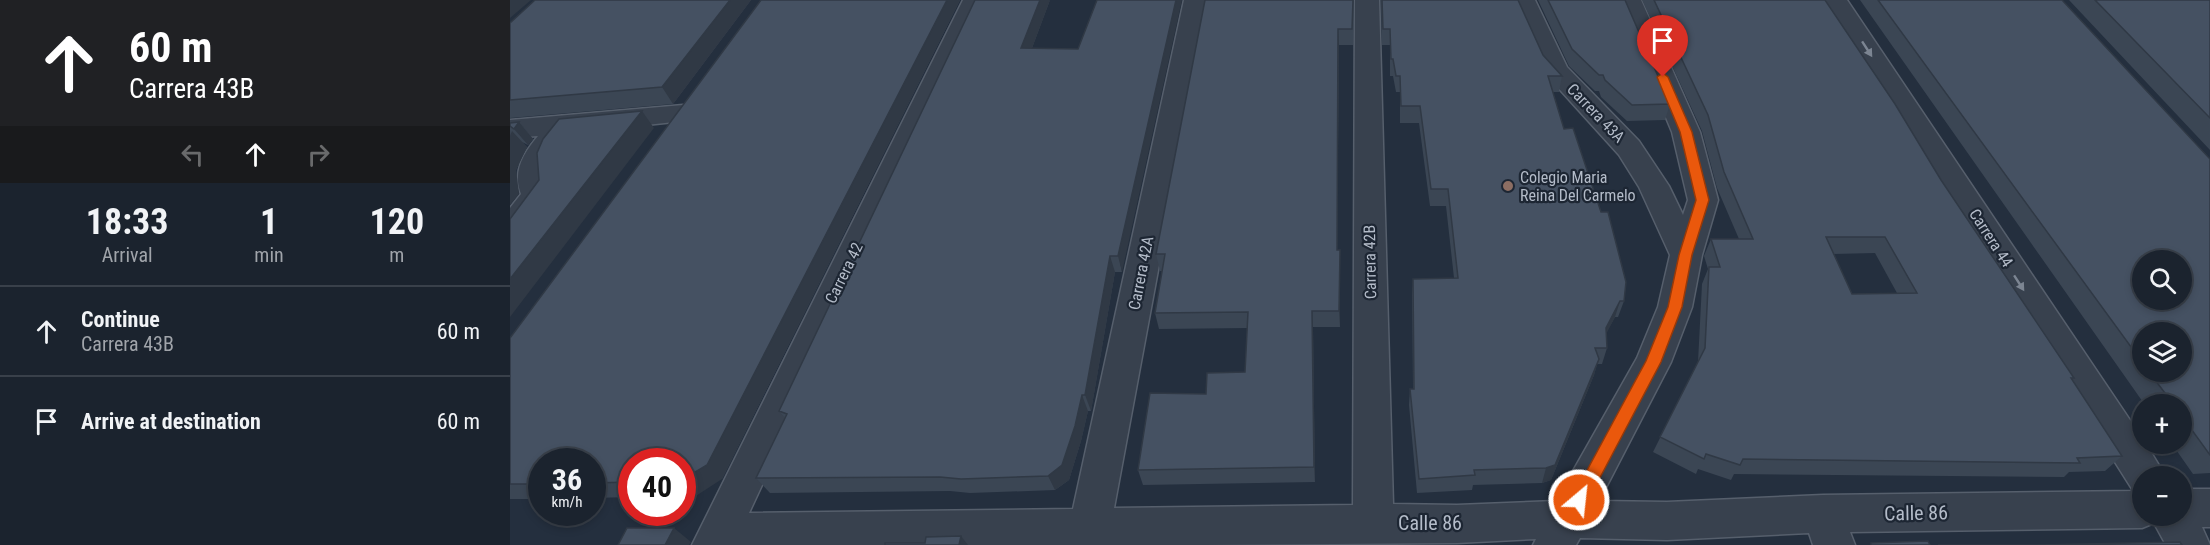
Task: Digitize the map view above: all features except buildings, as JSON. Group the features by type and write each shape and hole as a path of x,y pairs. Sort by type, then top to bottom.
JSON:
{"street":[{"name":"Carrera 42","path":"716,539 975,0"},
{"name":"Carrera 42A","path":"1087,537 1196,0"},
{"name":"Carrera 42B","path":"1367,0 1401,530"},
{"name":"Carrera 43A","path":"1523,0 1555,70 1629,148 1654,186 1686,255"},
{"path":"1562,532 1653,362 1675,307 1686,255 1703,200 1686,132 1629,0"},
{"name":"Carrera 44","path":"1835,0 2139,466"},
{"path":"662,141 701,89"},
{"path":"510,129 682,114"},
{"path":"510,230 537,195 531,174 534,162 563,124"},
{"path":"2192,508 2210,508"},
{"name":"Calle 86","path":"716,539 1087,537 1401,530 1457,524 1562,532 1667,521 1829,530 2132,510"},
{"path":"2177,526 2190,545"}],"place":[{"name":"Colegio Maria Reina Del Carmelo","path":"1508,186"}],"route":[{"path":"1579,500 1653,362 1675,307 1686,255 1703,200 1686,132 1663,77"}]}
